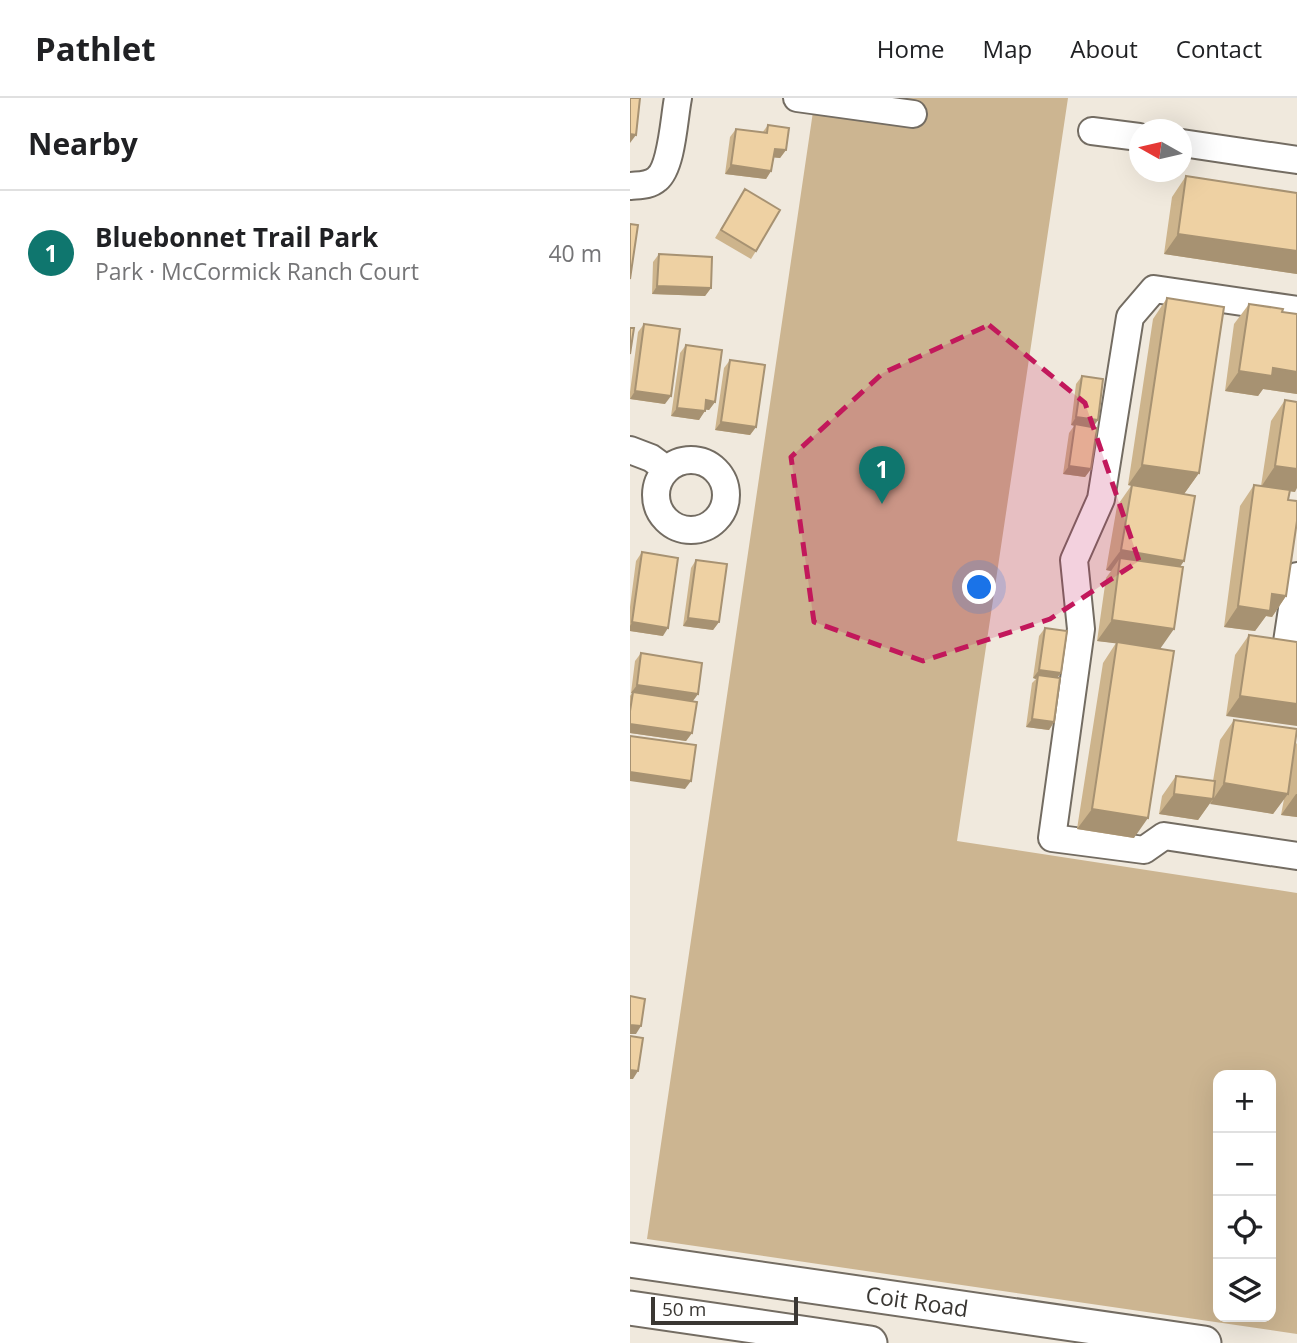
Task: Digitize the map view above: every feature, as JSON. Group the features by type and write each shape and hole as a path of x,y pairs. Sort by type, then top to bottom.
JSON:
{"main road":[{"name":"Coit Road","path":"630,1261 1184,1341"},
{"path":"720,1332 729,1275"},
{"name":"Coit Road","path":"630,1308 720,1332 870,1343"}],"street":[{"path":"630,186 648,184 662,174 667,163 678,98"},
{"path":"797,98 913,114"},
{"path":"1092,131 1129,137"},
{"path":"1192,145 1297,160"},
{"path":"1297,310 1154,289 1130,317 1101,499 1074,560 1081,629 1052,838 1144,850 1164,836 1297,856"},
{"path":"630,450 651,458 666,470"},
{"path":"1297,576 1287,642 1297,644"}],"highlighted area":[{"path":"989,325 1085,403 1139,561 1050,619 923,661 814,622 791,457 883,373"}],"shaded area":[{"path":"815,98 1068,98 957,841 1297,893 1297,1334 1215,1322 1276,1322 1276,1070 1213,1070 1213,1322 647,1239"}],"building":[{"path":"630,98 640,98 636,135 630,134"},
{"path":"768,125 789,128 786,150 775,149 771,171 731,165 736,129 767,133"},
{"path":"1192,177 1297,193 1297,251 1178,234 1185,182 1192,182"},
{"path":"745,189 780,210 756,251 721,230"},
{"path":"630,224 638,225 630,279"},
{"path":"659,254 712,257 711,288 657,286"},
{"path":"1167,298 1224,307 1199,473 1142,465"},
{"path":"1249,304 1297,314 1297,372 1273,368 1272,376 1239,371"},
{"path":"644,324 680,329 671,396 635,391"},
{"path":"630,328 634,328 630,354"},
{"path":"686,345 722,350 715,402 706,400 705,411 677,408"},
{"path":"730,360 765,365 756,427 721,422"},
{"path":"1082,376 1103,379 1098,420 1076,417"},
{"path":"1285,400 1297,402 1297,469 1275,466"},
{"path":"1075,424 1097,428 1091,469 1069,466"},
{"path":"1132,485 1195,496 1184,561 1121,550"},
{"path":"1254,485 1290,490 1288,500 1297,501 1297,521 1286,596 1272,594 1270,611 1238,606"},
{"path":"642,552 678,558 668,628 632,622"},
{"path":"1120,558 1183,567 1174,629 1112,620"},
{"path":"696,560 727,564 719,622 688,618"},
{"path":"1045,628 1067,631 1061,673 1039,670"},
{"path":"1249,635 1297,642 1297,704 1240,696"},
{"path":"1117,642 1174,651 1148,818 1092,809"},
{"path":"641,653 702,663 698,694 637,685"},
{"path":"1038,675 1060,678 1054,722 1032,719"},
{"path":"633,692 697,702 692,733 630,724"},
{"path":"1234,720 1297,729 1288,794 1224,783"},
{"path":"630,736 696,745 691,781 630,772"},
{"path":"1176,776 1215,781 1213,799 1174,794"},
{"path":"630,996 645,999 641,1026 630,1025"},
{"path":"630,1036 643,1038 638,1071 630,1070"}],"place":[{"name":"Bluebonnet Trail Park","path":"882,504"}]}
